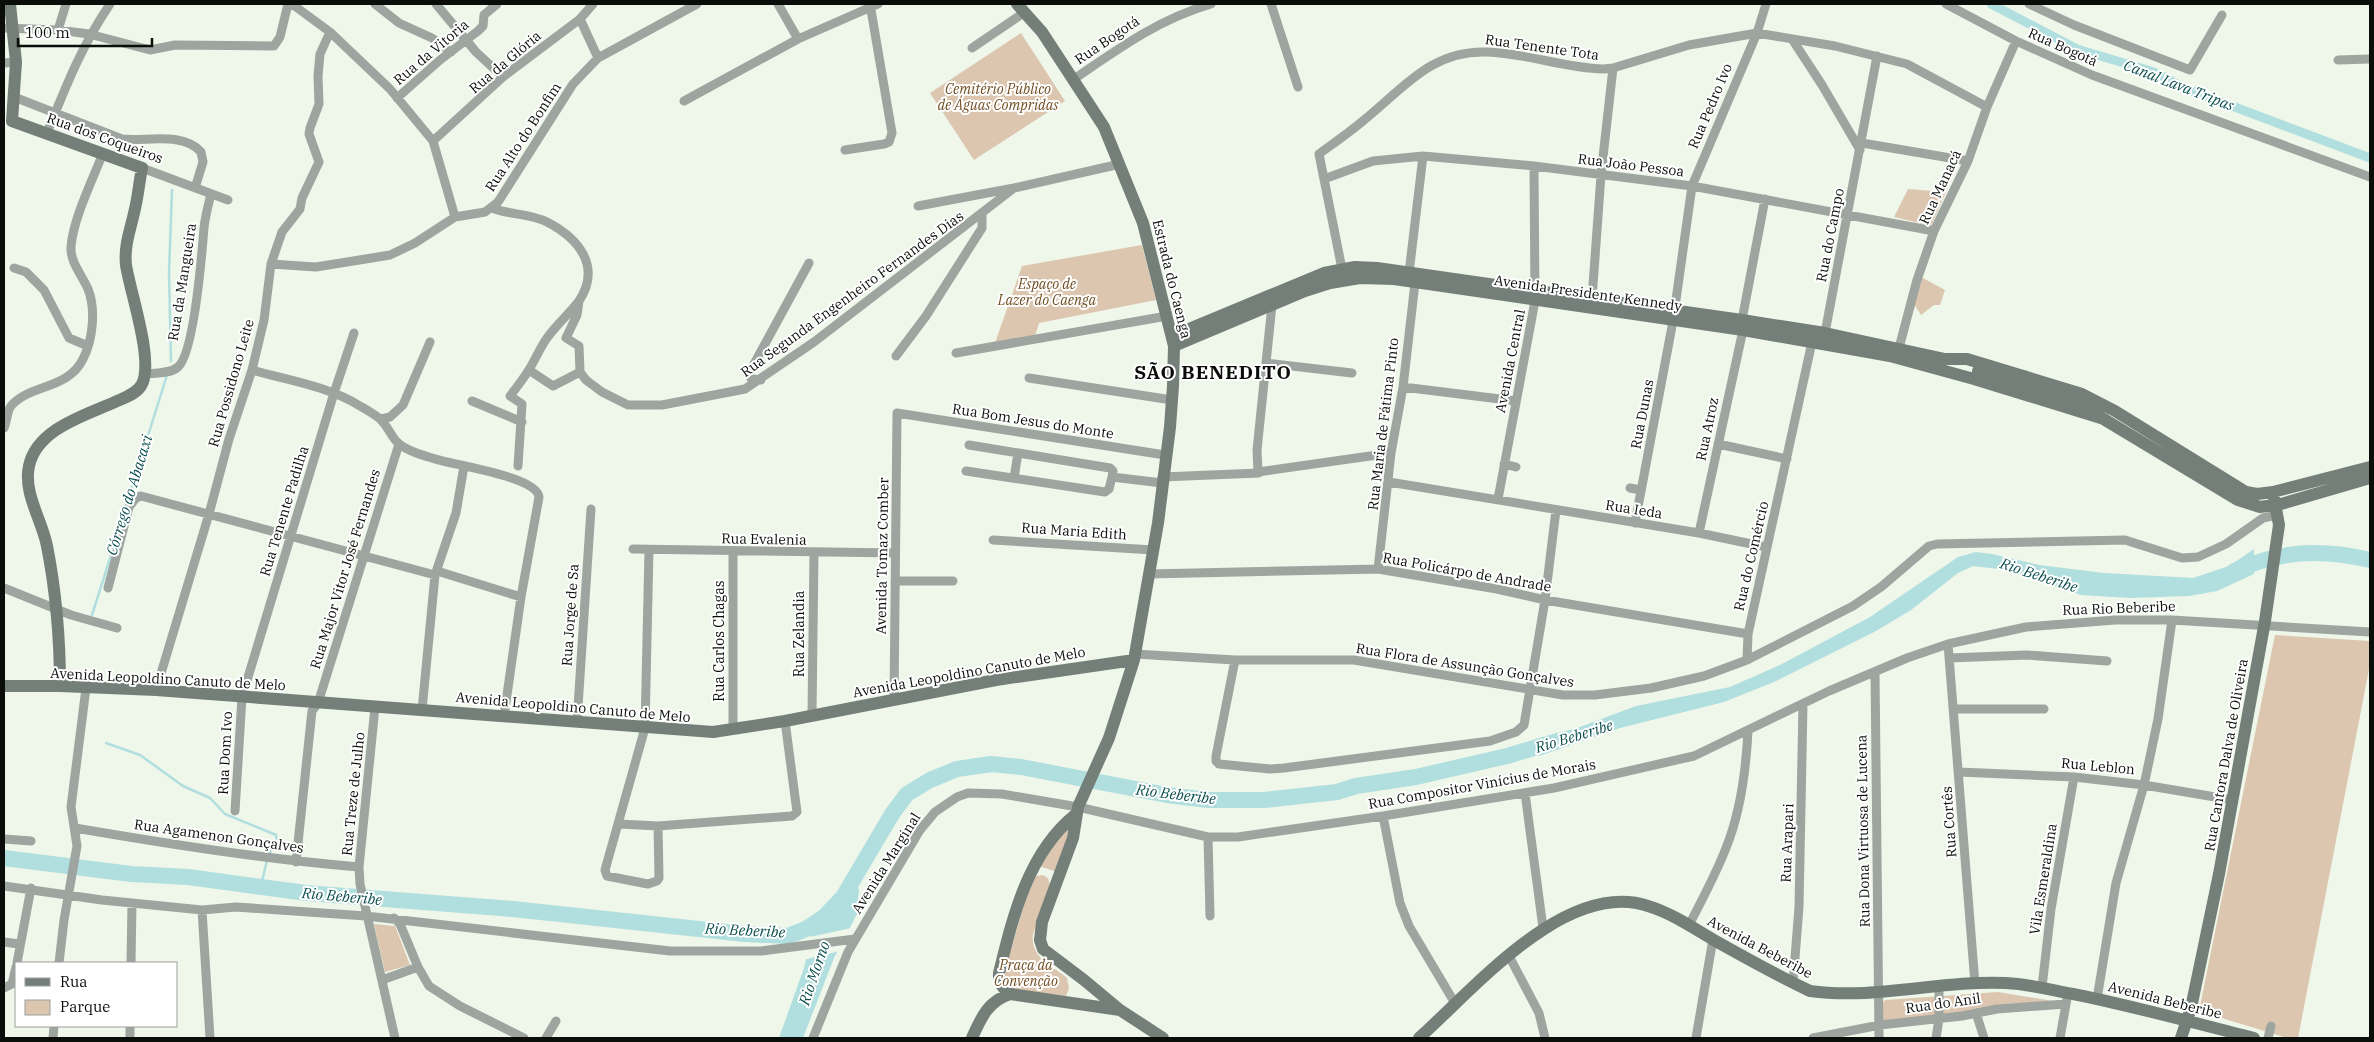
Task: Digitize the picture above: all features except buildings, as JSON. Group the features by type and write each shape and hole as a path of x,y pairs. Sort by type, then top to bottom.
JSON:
{"main road":[{"path":"8,120 14,97 10,63 10,4"},
{"name":"Estrada do Caenga","path":"1021,8 1042,32 1104,127 1142,223 1173,341 1172,400 1166,456 1153,550 1134,657 1109,738 1076,811"},
{"name":"Rua dos Coqueiros","path":"8,120 142,168"},
{"path":"60,686 59,636 47,547 31,497 28,468 31,458 42,441 50,434 137,391 142,384 145,374 140,328 127,266 126,250 142,168"},
{"name":"Avenida Presidente Kennedy","path":"1173,341 1306,279 1342,269 1377,268 1412,278 1674,316 1825,333 1945,359 1967,359 2082,394 2115,411 2246,492 2257,494 2273,492 2370,467"},
{"name":"Avenida Presidente Kennedy","path":"1173,341 1330,283 1352,279 1412,278"},
{"name":"Avenida Presidente Kennedy","path":"1535,296 1592,299 1674,316"},
{"name":"Avenida Presidente Kennedy","path":"1742,325 1812,342 1890,356 2004,388 2104,420 2238,500 2260,508 2276,510 2370,478"},
{"name":"Rua Cantora Dalva de Oliveira","path":"2181,1038 2188,1021 2219,874 2264,625 2277,538 2273,492"},
{"name":"Avenida Leopoldino Canuto de Melo","path":"4,686 156,690 693,732 733,730 996,680 1134,657"},
{"path":"1010,994 1002,987 998,980 1022,894 1040,853 1076,811"},
{"path":"1076,811 1073,838 1065,863 1052,892 1040,932 1043,949 1120,1010 1163,1038"},
{"path":"1040,853 1053,848 1059,850 1065,863"},
{"name":"Avenida Beberibe","path":"1419,1038 1509,956 1543,928 1593,904 1612,901 1633,902 1649,906 1689,925 1810,991 1830,994 2006,983 2042,987 2067,999 2097,999 2254,1038"},
{"path":"1070,1004 1085,995 1087,990 1084,980"},
{"path":"972,1038 990,1005 999,997 1010,994 1120,1010"}],"street":[{"path":"58,30 66,4"},
{"path":"47,133 69,76 89,34 110,4"},
{"path":"9,27 89,34 150,50 175,45 274,46 280,37 288,4"},
{"path":"292,4 330,32 398,98 433,141 455,217"},
{"path":"375,4 399,23 432,38 451,52"},
{"path":"436,4 466,41 503,77"},
{"name":"Rua da Vitoria","path":"398,98 482,26 484,16 497,4"},
{"name":"Rua da Glória","path":"433,141 503,77 580,19 593,4"},
{"name":"Rua Alto do Bonfim","path":"271,264 316,267 390,254 415,243 455,217 485,212 492,208 573,84 598,58 696,4"},
{"path":"778,4 798,39"},
{"name":"Rua Bogotá","path":"1074,79 1151,27 1184,11 1211,4"},
{"path":"1271,4 1298,87"},
{"name":"Rua Pedro Ivo","path":"1674,316 1692,186 1757,33 1766,4"},
{"name":"Rua Bogotá","path":"1946,4 2016,41 2092,75 2370,177"},
{"path":"2029,4 2074,25 2190,70 2222,15"},
{"path":"684,101 798,39 873,5 892,133 889,142 884,144 845,150"},
{"path":"972,48 1021,8"},
{"path":"580,19 598,58"},
{"name":"Rua Possidono Leite","path":"156,690 209,514 228,439 252,370 265,313 271,264 282,232 300,209 304,193 319,162 309,134 319,104 318,76 320,54 330,32"},
{"name":"Rua Tenente Tota","path":"1324,179 1319,154 1364,120 1425,68 1452,55 1487,52 1595,69 1613,68 1689,45 1757,33 1835,46 1907,64 1987,107"},
{"path":"1792,40 1861,146 1968,161"},
{"name":"Rua Manacá","path":"1898,348 1916,280 1934,231 1968,161 1987,107 2016,41"},
{"name":"Rua do Campo","path":"1825,333 1877,56"},
{"path":"2338,60 2370,59"},
{"path":"1592,299 1601,175 1613,68"},
{"name":"Rua dos Coqueiros","path":"14,97 122,138 132,140 159,137 193,146 201,152 203,162 195,188"},
{"path":"4,428 7,404 63,380 78,367 88,346 92,325 90,298 74,261 71,247 82,208 103,153"},
{"name":"Rua João Pessoa","path":"1324,179 1373,161 1423,156 1534,166 1692,186 1934,231"},
{"name":"Rua Maria de Fátima Pinto","path":"1378,569 1391,453 1403,386 1423,156"},
{"name":"Rua Segunda Engenheiro Fernandes Dias","path":"918,206 1014,188 1120,164"},
{"name":"Avenida Central","path":"1498,499 1535,296 1534,166"},
{"name":"Rua dos Coqueiros","path":"142,168 228,200"},
{"path":"1324,179 1342,269"},
{"name":"Rua Segunda Engenheiro Fernandes Dias","path":"580,372 593,387 628,405 662,406 744,389 761,380 982,215 1014,188"},
{"name":"Rua da Mangueira","path":"145,374 171,371 181,363 193,320 204,244 204,229 211,194"},
{"name":"Rua Atroz","path":"1698,533 1742,325 1765,199"},
{"path":"492,208 540,219 566,234 583,252 588,270 577,315 566,338 579,346 580,372 553,386 529,370"},
{"path":"896,356 926,316 982,228 982,215"},
{"path":"761,380 752,379 748,374 809,263"},
{"path":"14,268 26,272 44,290 69,338 88,346"},
{"path":"518,466 522,404 510,396 529,370 544,341 579,301"},
{"path":"1259,473 1256,464 1257,450 1272,305"},
{"path":"956,353 1167,316"},
{"name":"Rua Dunas","path":"1635,523 1674,316"},
{"name":"Rua Tenente Padilha","path":"242,697 334,392 354,333"},
{"path":"381,419 390,417 403,405 430,342"},
{"name":"Rua do Comércio","path":"1747,660 1748,634 1812,342"},
{"path":"1266,363 1352,373"},
{"path":"252,370 334,392 381,419 399,444 433,459 532,486 538,492 539,498 521,597 504,716"},
{"path":"1029,378 1172,400"},
{"path":"1403,386 1516,401"},
{"path":"472,401 522,422"},
{"name":"Rua Bom Jesus do Monte","path":"897,413 1166,456"},
{"name":"Avenida Tomaz Comber","path":"894,700 897,413"},
{"name":"Rua Major Vitor José Fernandes","path":"296,862 312,711 318,703 399,444"},
{"path":"966,471 1105,492 1109,490 1112,477 1110,468 969,444"},
{"path":"1718,444 1786,459"},
{"path":"1014,478 1018,453"},
{"path":"1112,477 1162,480 1259,473 1391,453"},
{"path":"1504,464 1516,467"},
{"path":"422,710 436,573 456,513 464,466"},
{"name":"Rua Ieda","path":"1389,482 1698,533 1766,548"},
{"path":"1630,488 1641,490"},
{"path":"108,588 129,506 136,498 148,498 521,597"},
{"name":"Rua Jorge de Sa","path":"577,722 591,509"},
{"path":"1235,660 1216,756 1216,761 1219,764 1270,769 1284,768 1490,741 1516,732 1524,725 1545,600 1556,510"},
{"name":"Rua Flora de Assunção Gonçalves","path":"1134,657 1235,660 1354,660 1563,695 1595,696 1684,681 1747,660 1853,606 1881,587 1925,549 1937,544 2125,540 2182,558 2198,557 2226,544 2276,510"},
{"name":"Rua Maria Edith","path":"993,540 1153,550"},
{"name":"Rua Evalenia","path":"633,549 895,553"},
{"path":"649,550 645,728 606,873 610,878 648,884 654,883 659,878 658,826"},
{"name":"Rua Carlos Chagas","path":"733,552 733,730"},
{"name":"Rua Zelandia","path":"812,715 814,553"},
{"name":"Rua Policárpo de Andrade","path":"1149,574 1378,569 1497,589 1545,600 1748,634"},
{"path":"895,581 954,581"},
{"path":"4,588 55,609 117,628"},
{"name":"Rua Rio Beberibe","path":"1875,672 1907,658 1948,644 2026,627 2115,620 2172,620 2370,632"},
{"path":"2097,999 2120,861 2144,785 2158,719 2172,620"},
{"name":"Rua Cortês","path":"1948,644 1975,984"},
{"path":"1950,658 2027,655 2107,661"},
{"name":"Rua Compositor Vinícius de Morais","path":"1076,811 1208,837 1238,837 1383,816 1525,792 1694,756 1875,672"},
{"name":"Rua Dona Virtuosa de Lucena","path":"1875,672 1879,1038"},
{"path":"59,962 64,920 78,846 71,812 86,688"},
{"name":"Rua Dom Ivo","path":"236,810 242,697"},
{"name":"Rua Arapari","path":"1793,983 1799,907 1804,704"},
{"name":"Rua Treze de Julho","path":"375,707 359,867 360,884 395,1038"},
{"path":"1954,709 2044,709"},
{"path":"619,824 658,826 788,817 797,812 785,721"},
{"path":"1689,925 1727,847 1745,773 1748,731"},
{"name":"Rua Leblon","path":"1959,772 2074,777 2144,785 2232,800"},
{"name":"Vila Esmeraldina","path":"2042,987 2051,909 2074,777"},
{"name":"Avenida Marginal","path":"813,1038 851,939 920,830 935,812 957,797 968,793 989,792 1076,811"},
{"path":"1525,792 1543,928"},
{"path":"1383,816 1400,903 1409,926 1456,1005"},
{"name":"Rua Agamenon Gonçalves","path":"75,828 273,859 359,867"},
{"path":"1208,837 1210,916"},
{"path":"4,839 32,841"},
{"path":"4,886 202,910 236,907 394,918 670,951 761,951 806,947 851,939"},
{"path":"17,962 31,888"},
{"path":"131,962 132,903"},
{"path":"202,910 210,1038"},
{"path":"394,918 400,924 418,967 429,986 440,995 524,1038"},
{"path":"1696,1038 1713,939"},
{"path":"4,942 19,944"},
{"path":"1509,956 1539,1013 1545,1038"},
{"path":"382,980 418,967"},
{"path":"4,988 12,984 15,971"},
{"path":"1936,1038 1939,1019 1939,986"},
{"path":"2060,1038 2067,999"},
{"name":"Rua do Anil","path":"1814,1038 1880,1025 1939,1019 2067,999"},
{"path":"1976,1013 1984,1038"},
{"path":"546,1038 556,1021"},
{"path":"2268,1038 2271,1026"}],"green space":[{"name":"Cemitério Público de Águas Compridas","path":"1021,33 1065,101 974,160 930,93"},
{"path":"1908,189 1946,192 1931,226 1894,217"},
{"name":"Espaço de Lazer do Caenga","path":"1142,245 1156,300 1039,323 1035,336 995,343 1022,266"},
{"path":"1921,277 1945,290 1940,305 1934,305 1921,315 1912,301"},
{"path":"2275,635 2370,641 2370,664 2298,1038 2287,1038 2199,1011"},
{"path":"1070,826 1057,872 1039,866 1038,863"},
{"name":"Praça da Convenção","path":"1043,875 1048,878 1050,885 1033,934 1033,942 1038,955 1067,978 1069,988 1066,996 1014,990 1006,981 1004,973 1026,898 1036,876"},
{"path":"374,924 395,926 410,965 385,972"},
{"path":"1998,992 2059,1002 2001,1004 1958,1013 1883,1021 1883,1003 1885,1000"}],"water":[{"path":"2254,549 2254,574 2217,591 2189,596 2130,598 2081,595 2007,570 1973,566 1958,573 1911,610 1876,631 1774,682 1724,702 1620,728 1539,756 1535,739 1577,728 1636,706 1730,687 1782,664 1870,617 1958,557 1976,552 2039,565 2104,573 2193,578 2229,566"},
{"name":"Rio Morno","path":"856,886 859,889 857,914 834,958 803,1038 779,1038 804,968 812,932 830,920"}],"pier":[{"path":"851,928 840,951 803,960 810,937"}],"waterway":[{"name":"Canal Lava Tripas","path":"1991,4 2077,49 2154,72 2187,89 2370,158"},
{"name":"Córrego do Abacaxi","path":"171,361 169,273 172,190"},
{"name":"Córrego do Abacaxi","path":"127,503 167,375"},
{"name":"Córrego do Abacaxi","path":"92,615 119,530"},
{"name":"Rio Beberibe","path":"2234,571 2268,559 2301,554 2334,554 2370,560"},
{"name":"Rio Beberibe","path":"4,858 131,874 188,877 306,893 513,909 745,934 788,936 806,929 824,917 843,897 892,814 907,794 930,780 957,769 991,764 1021,767 1167,795 1208,800 1264,800 1337,792 1356,786 1416,777 1507,756 1558,741"},
{"name":"Córrego do Abacaxi","path":"106,743 140,755 183,786 210,798 225,814 276,835 277,842 268,855"},
{"name":"Córrego do Abacaxi","path":"261,886 267,860"}],"district":[{"name":"SÃO BENEDITO","path":"1213,372"}]}
